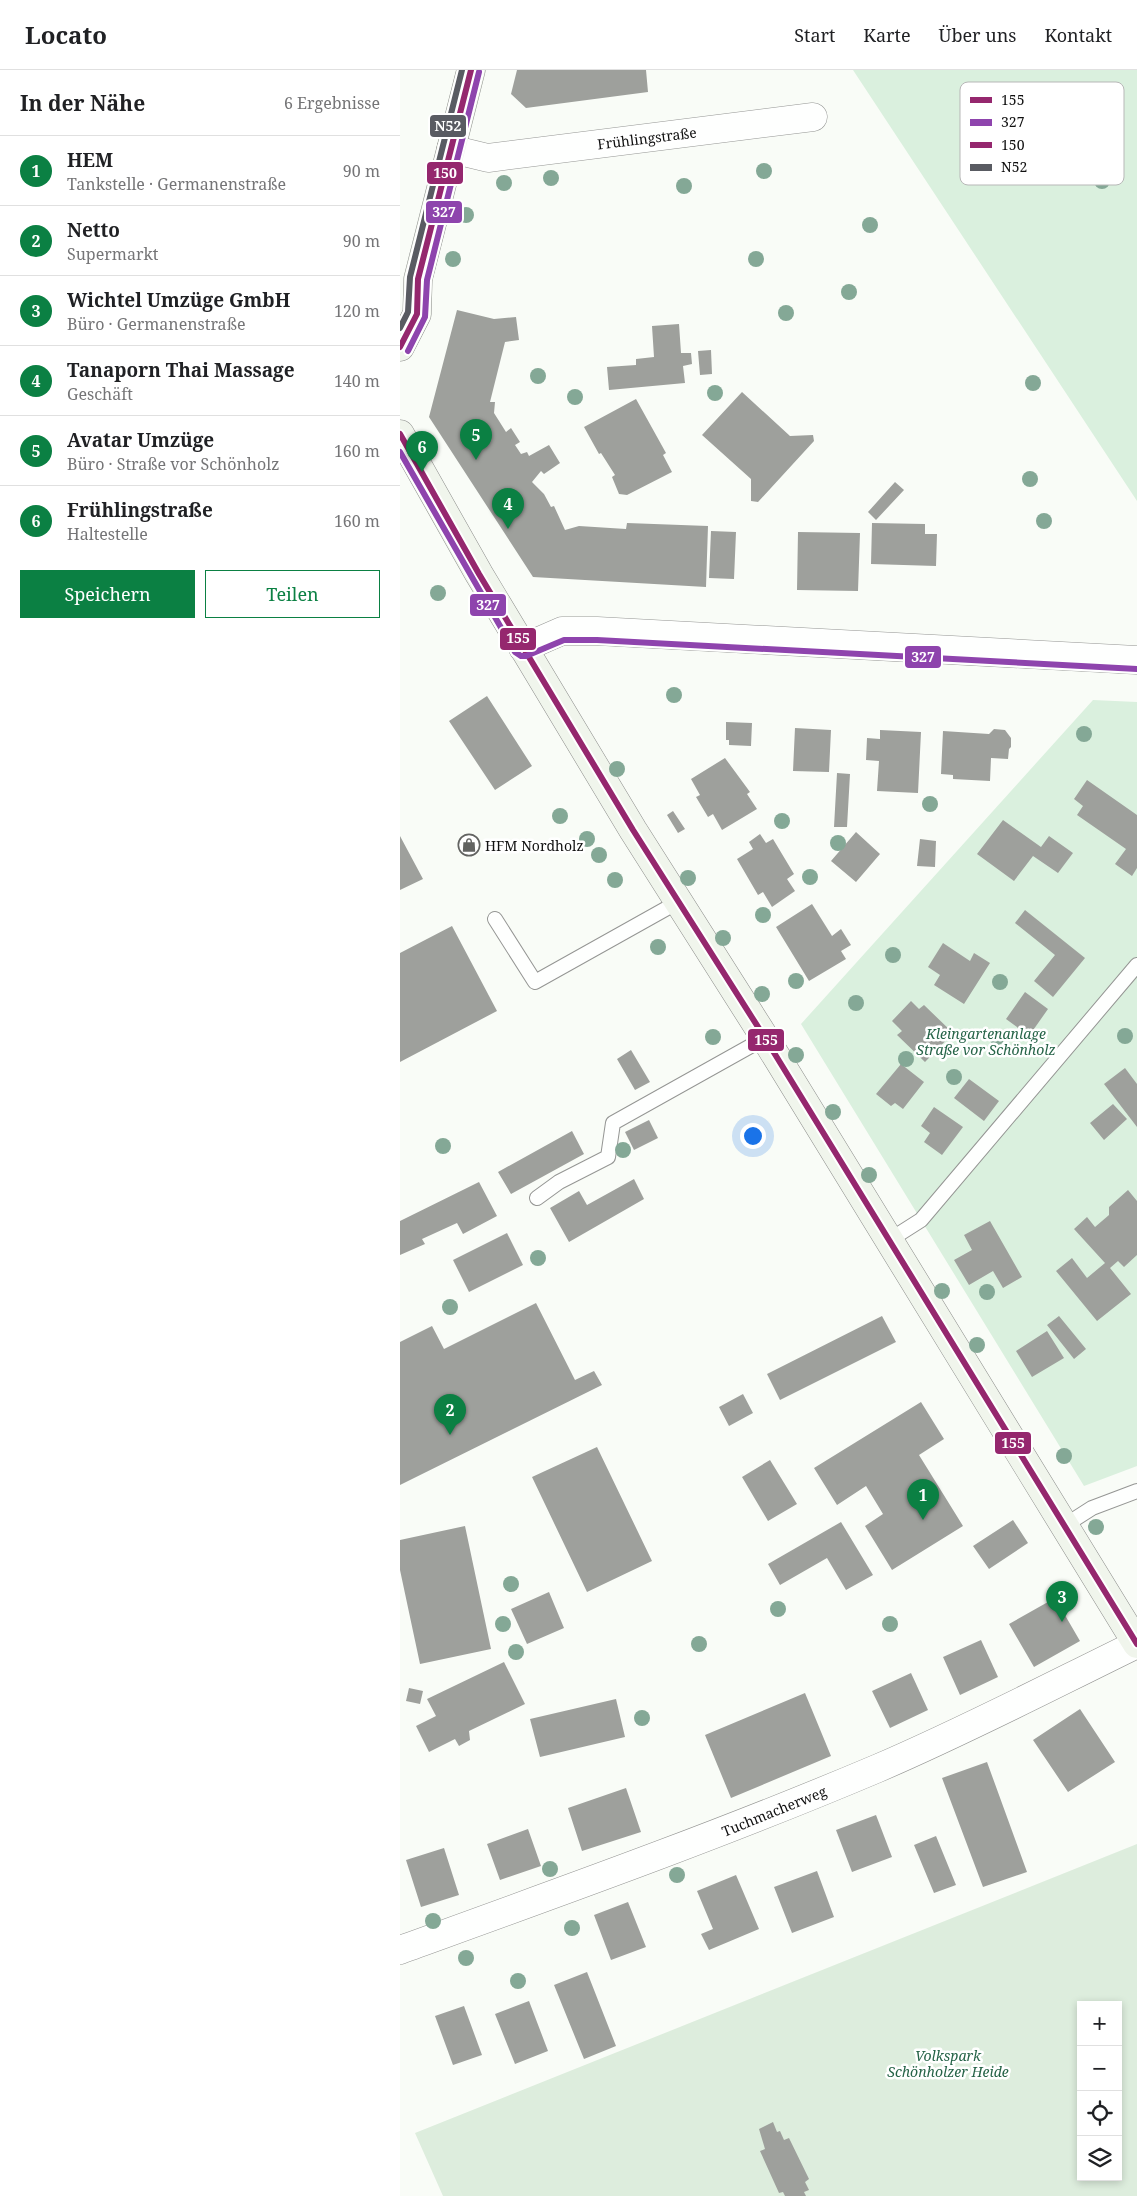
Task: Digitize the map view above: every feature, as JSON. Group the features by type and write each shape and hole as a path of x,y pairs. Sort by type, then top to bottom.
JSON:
{"main road":[{"path":"400,347 417,314 409,288 451,149 471,70"},
{"path":"400,434 479,574 685,914 765,1038 1137,1644"}],"street":[{"name":"Frühlingstraße","path":"451,149 488,158 813,117"},
{"path":"523,648 562,631 597,631 1137,660"},
{"name":"Tuchmacherweg","path":"400,1950 730,1830 853,1778 989,1716 1137,1644"}],"lane":[{"path":"495,919 535,982 685,914"},
{"path":"888,1241 921,1220 1137,965"},
{"path":"537,1198 559,1182 608,1157 612,1123 765,1038"},
{"path":"1064,1526 1092,1508 1137,1491"}],"green space":[{"path":"853,70 1137,70 1137,501"},
{"name":"Kleingartenanlage Straße vor Schönholz","path":"1093,700 1137,702 1137,1466 1084,1486 801,1024"},
{"name":"Volkspark Schönholzer Heide","path":"1137,1844 1137,2196 443,2196 415,2133"}],"building":[{"path":"517,70 646,70 648,92 526,108 511,94"},
{"path":"457,310 494,319 516,317 519,340 505,342 490,402 495,402 494,413 506,432 511,428 520,442 515,445 521,454 527,452 529,456 549,445 560,463 544,474 541,471 532,482 544,494 551,507 554,506 565,530 579,526 626,529 627,523 708,526 706,587 533,577 429,417"},
{"path":"679,324 681,353 691,353 692,364 683,366 685,383 609,390 607,367 636,365 636,359 654,357 652,326"},
{"path":"711,350 712,374 700,375 698,351"},
{"path":"742,392 790,436 813,435 814,441 758,502 751,501 751,479 702,435"},
{"path":"636,399 666,453 663,455 672,472 627,495 619,494 612,477 615,475 601,453 599,454 584,427"},
{"path":"895,482 904,490 876,520 868,512"},
{"path":"872,523 925,524 925,534 937,534 936,566 871,564"},
{"path":"711,531 736,532 734,579 709,578"},
{"path":"798,532 860,533 858,591 797,590"},
{"path":"487,696 532,766 495,790 449,721"},
{"path":"726,722 752,723 751,746 729,745 729,740 726,740"},
{"path":"795,728 831,730 829,772 793,771"},
{"path":"994,729 1005,730 1011,738 1011,747 1008,759 991,758 990,781 953,779 953,775 941,774 943,731 989,734"},
{"path":"880,730 921,732 918,793 877,791 879,761 866,760 867,738 880,739"},
{"path":"725,758 750,792 747,794 757,809 722,830 713,814 708,817 696,797 700,795 691,779"},
{"path":"837,773 850,774 847,827 834,827"},
{"path":"1087,780 1137,815 1137,868 1132,876 1115,864 1126,849 1077,815 1083,806 1074,799"},
{"path":"673,811 685,829 678,833 667,815"},
{"path":"1003,820 1041,847 1049,836 1073,853 1058,873 1033,856 1014,881 977,854"},
{"path":"856,832 880,854 856,882 831,861"},
{"path":"760,834 766,843 773,839 794,874 787,879 795,891 772,907 763,892 758,895 737,859 753,849 749,842"},
{"path":"400,836 423,879 400,890"},
{"path":"920,839 936,841 935,867 917,866"},
{"path":"812,904 832,936 841,929 851,945 841,951 846,959 809,981 776,927"},
{"path":"1025,910 1085,958 1053,997 1034,981 1055,955 1015,923"},
{"path":"452,926 497,1011 400,1062 400,953"},
{"path":"943,943 970,961 974,953 990,963 964,1004 934,985 940,975 928,967"},
{"path":"1025,992 1048,1009 1029,1036 1006,1019"},
{"path":"911,1001 919,1009 924,1005 953,1033 925,1062 897,1035 902,1031 892,1021"},
{"path":"631,1050 650,1082 635,1090 617,1059"},
{"path":"901,1064 924,1082 903,1109 895,1103 891,1106 876,1094"},
{"path":"1125,1068 1137,1084 1137,1127 1104,1084"},
{"path":"969,1079 999,1101 984,1121 954,1098"},
{"path":"1113,1104 1127,1119 1104,1140 1090,1123"},
{"path":"934,1107 963,1127 942,1155 924,1142 930,1133 921,1126"},
{"path":"649,1120 658,1138 634,1150 625,1132"},
{"path":"572,1131 584,1154 511,1194 498,1172"},
{"path":"634,1179 644,1199 569,1242 550,1208 579,1191 587,1205"},
{"path":"479,1182 497,1216 463,1234 457,1223 422,1239 425,1244 400,1255 400,1221"},
{"path":"1128,1190 1137,1201 1137,1255 1124,1267 1118,1261 1110,1268 1131,1294 1097,1321 1056,1271 1072,1258 1087,1278 1105,1263 1074,1229 1087,1217 1095,1227 1109,1215 1109,1207"},
{"path":"990,1221 1022,1277 1003,1288 993,1271 969,1285 954,1260 972,1250 964,1235"},
{"path":"507,1233 523,1265 469,1292 453,1260"},
{"path":"536,1303 575,1380 594,1371 602,1385 400,1485 400,1342 432,1326 444,1349"},
{"path":"882,1316 896,1342 780,1400 767,1374"},
{"path":"1059,1316 1086,1349 1074,1359 1047,1325"},
{"path":"1047,1331 1064,1358 1032,1377 1016,1351"},
{"path":"743,1394 753,1413 729,1426 719,1407"},
{"path":"921,1402 944,1439 919,1455 963,1526 892,1570 865,1526 883,1514 866,1486 837,1505 814,1468"},
{"path":"597,1447 652,1561 587,1592 532,1477"},
{"path":"770,1460 797,1504 768,1521 742,1477"},
{"path":"1013,1520 1028,1543 989,1569 973,1546"},
{"path":"841,1522 873,1575 846,1590 827,1558 780,1585 768,1564"},
{"path":"465,1526 491,1649 420,1664 400,1570 400,1540"},
{"path":"549,1592 564,1628 527,1644 511,1609"},
{"path":"1055,1598 1080,1641 1034,1667 1009,1624"},
{"path":"981,1640 998,1677 960,1695 943,1657"},
{"path":"504,1662 525,1704 469,1731 470,1740 459,1746 455,1739 429,1752 416,1726 436,1716 427,1699"},
{"path":"911,1673 928,1710 890,1728 872,1691"},
{"path":"409,1688 423,1691 420,1704 406,1701"},
{"path":"805,1693 831,1756 731,1798 705,1735"},
{"path":"616,1699 625,1737 540,1757 530,1719"},
{"path":"1080,1709 1115,1762 1068,1792 1033,1740"},
{"path":"987,1762 1027,1872 983,1887 942,1778"},
{"path":"626,1788 641,1832 582,1851 568,1808"},
{"path":"876,1815 892,1857 852,1872 836,1830"},
{"path":"528,1829 541,1866 500,1880 487,1844"},
{"path":"936,1836 956,1885 934,1893 914,1845"},
{"path":"444,1848 459,1895 421,1907 406,1860"},
{"path":"817,1871 834,1917 792,1933 774,1887"},
{"path":"736,1875 759,1929 709,1950 701,1934 713,1929 697,1891"},
{"path":"628,1902 646,1947 611,1960 594,1915"},
{"path":"587,1972 616,2046 584,2059 554,1985"},
{"path":"529,2001 548,2051 515,2064 495,2014"},
{"path":"464,2006 482,2055 453,2065 435,2016"},
{"path":"773,2122 777,2132 780,2131 784,2140 789,2138 809,2179 805,2182 809,2190 804,2192 806,2196 785,2196 783,2192 779,2193 760,2151 765,2149 759,2129"}],"transit line":[{"name":"N52","path":"400,328 408,312 410,277 462,70"},
{"name":"150","path":"400,347 417,314 418,279 471,70"},
{"name":"327","path":"408,351 425,317 427,280 479,72"},
{"name":"155","path":"400,434 479,574 633,830 765,1038 1137,1644"},
{"name":"327","path":"400,452 515,652 521,656 526,656 564,640 597,640 1137,669"}],"place":[{"name":"Avatar Umzüge","path":"476,460"},
{"name":"Frühlingstraße","path":"422,472"},
{"name":"Tanaporn Thai Massage","path":"508,529"},
{"name":"HFM Nordholz","path":"469,845"},
{"name":"Netto","path":"450,1435"},
{"name":"HEM","path":"923,1520"},
{"name":"Wichtel Umzüge GmbH","path":"1062,1622"}]}
